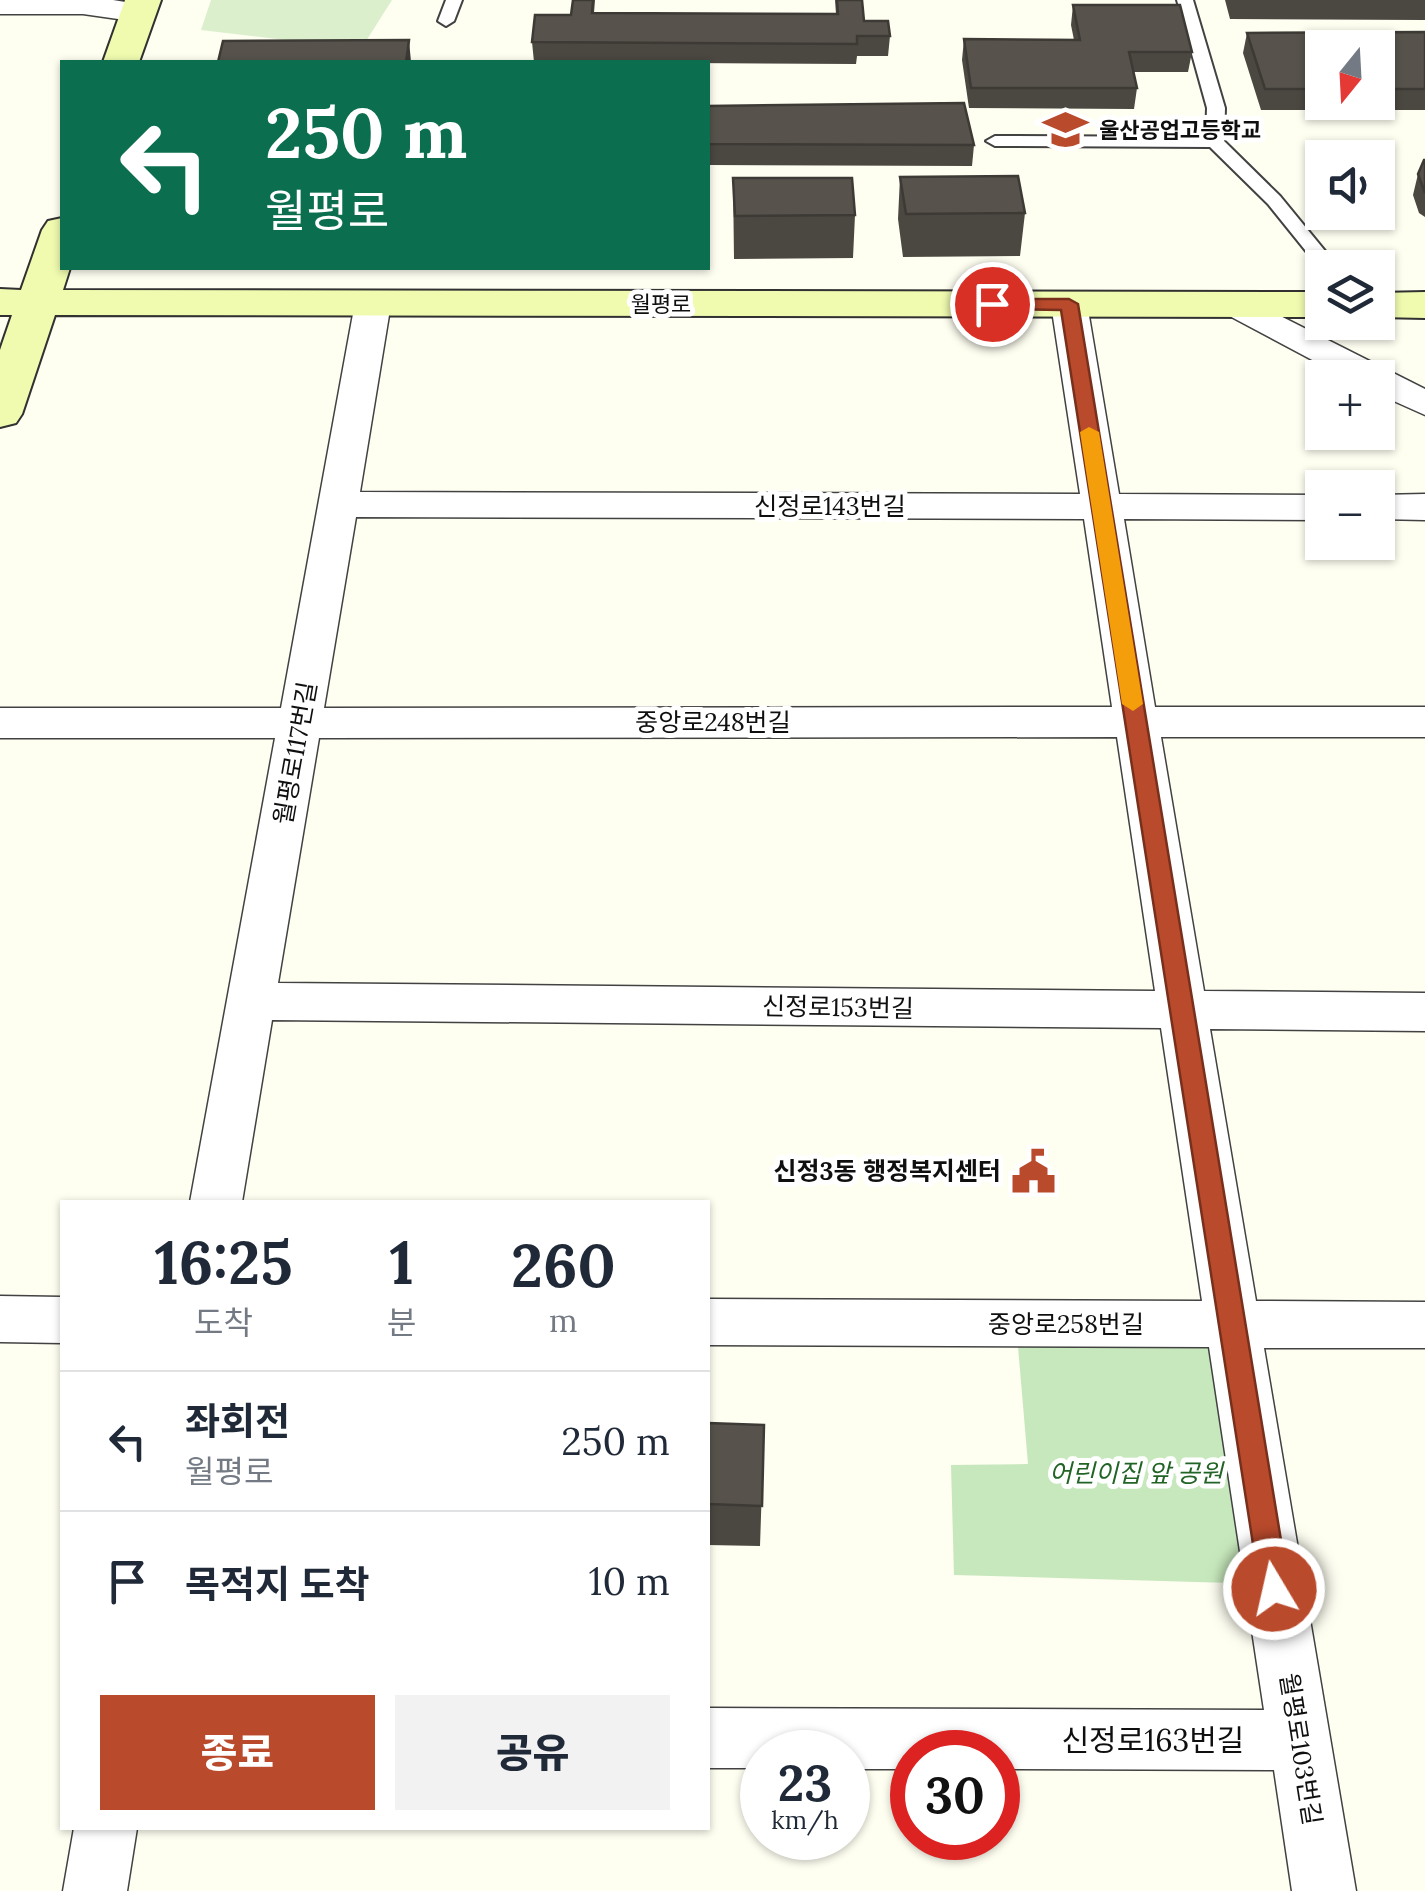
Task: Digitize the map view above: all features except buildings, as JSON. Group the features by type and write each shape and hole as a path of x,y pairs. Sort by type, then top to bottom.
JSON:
{"main road":[{"path":"122,60 141,6"},
{"path":"0,414 18,303 60,233"},
{"name":"월평로","path":"18,303 1305,304"},
{"path":"1395,305 1425,305"}],"street":[{"path":"0,5 141,6"},
{"name":"월평로117번길","path":"216,1200 373,304"},
{"name":"월평로103번길","path":"1069,304 1324,1891"},
{"path":"1235,304 1342,360"},
{"path":"1395,388 1425,404"},
{"name":"신정로143번길","path":"338,504 1305,507"},
{"path":"1395,507 1425,508"},
{"name":"중앙로248번길","path":"0,722 1425,722"},
{"name":"신정로153번길","path":"251,1001 1425,1012"},
{"path":"0,1319 60,1320"},
{"name":"중앙로258번길","path":"710,1322 1425,1325"},
{"name":"신정로163번길","path":"710,1738 1300,1740"},
{"path":"95,1891 106,1830"}],"lane":[{"path":"446,21 454,0"},
{"path":"1185,0 1216,108 1215,142"},
{"path":"996,141 1215,142 1274,200 1315,250"}],"green space":[{"path":"211,0 392,0 361,49 201,30"},
{"name":"어린이집 앞 공원","path":"1017,1335 1223,1335 1265,1584 954,1575 951,1465 1028,1464"}],"slow traffic":[{"path":"1089,432 1133,704"}],"place":[{"name":"울산공업고등학교","path":"1066,130"},
{"name":"신정3동 행정복지센터","path":"1034,1171"}],"route":[{"path":"992,304 1069,304 1274,1589"}]}
